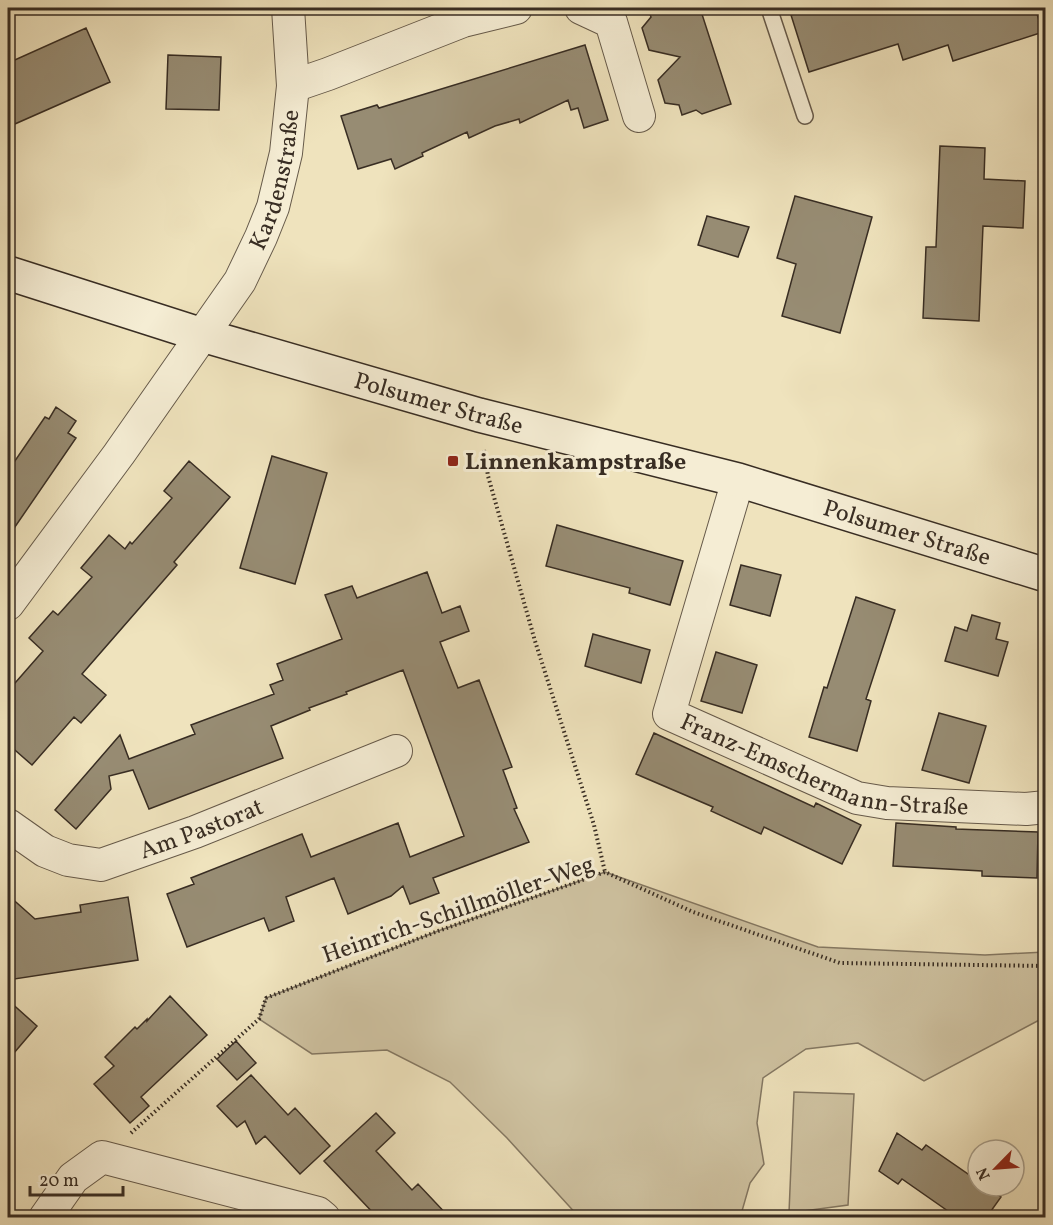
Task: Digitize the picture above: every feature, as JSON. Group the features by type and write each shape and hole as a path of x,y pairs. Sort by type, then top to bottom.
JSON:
{"main road":[{"name":"Polsumer Straße","path":"8,273 202,336 479,415 738,480 1046,575"}],"street":[{"name":"Kardenstraße","path":"202,336 240,281 273,207 286,153 293,86 288,8"},
{"path":"293,86 464,21 516,8"},
{"path":"581,8 611,22 639,116"},
{"path":"8,604 119,454 202,336"},
{"name":"Franz-Emschermann-Straße","path":"738,480 669,714 857,798 899,804 1026,809 1046,807"},
{"name":"Am Pastorat","path":"8,825 45,851 68,860 101,865 195,832 396,752"},
{"path":"45,1218 73,1178 102,1157 318,1213 324,1218"}],"lane":[{"path":"770,8 805,116"}],"path":[{"path":"479,415 488,476 535,641 594,825 605,873"},
{"name":"Heinrich-Schillmöller-Weg","path":"123,1140 259,1019 266,998 438,931 605,873 693,912 840,963 1046,966"}],"shaded area":[{"path":"1045,230 1045,323 1040,324"},
{"path":"605,872 818,947 985,955 1045,952 1045,1017 924,1081 858,1043 806,1049 763,1078 757,1123 764,1164 750,1183 740,1218 579,1217 507,1138 450,1082 387,1050 312,1054 259,1019 266,998 438,931"},
{"path":"794,1092 854,1094 848,1205 789,1213"}],"building":[{"path":"648,8 700,8 731,104 702,114 696,110 682,115 679,105 665,103 658,80 680,57 649,50 642,28 651,17"},
{"path":"814,8 1035,8 1043,32 953,61 948,45 903,60 898,44 809,72 791,15"},
{"path":"86,28 110,82 8,127 8,63"},
{"path":"585,45 608,120 584,128 578,108 571,110 568,100 520,123 519,119 495,126 469,138 467,132 422,153 423,156 395,169 391,159 358,169 341,116 377,105 379,108"},
{"path":"168,55 221,57 219,110 166,109"},
{"path":"940,146 985,148 984,179 1025,181 1023,228 983,226 979,321 923,318 926,247 936,247"},
{"path":"795,196 872,217 840,333 782,316 796,264 777,258"},
{"path":"707,216 749,227 738,257 698,245"},
{"path":"56,407 76,421 68,433 76,438 8,537 8,471 45,417 49,419"},
{"path":"272,456 327,473 295,584 240,568"},
{"path":"189,461 230,497 174,562 177,565 82,674 106,695 81,723 74,717 32,765 8,744 8,691 43,651 29,638 53,611 58,615 92,577 81,568 109,535 125,549 130,542 132,544 172,498 164,491"},
{"path":"557,525 683,561 670,605 629,593 630,588 546,566"},
{"path":"741,565 781,575 770,616 730,605"},
{"path":"427,572 442,613 460,606 469,631 440,642 458,688 479,680 512,767 503,770 517,808 514,809 529,842 433,878 439,893 410,904 403,886 391,896 348,914 334,878 286,897 294,921 269,931 264,918 187,947 167,894 194,884 191,878 302,834 311,857 398,823 410,857 464,836 403,670 346,692 347,694 309,708 310,710 271,726 283,758 149,809 133,770 109,776 111,789 76,829 55,810 120,735 129,759 195,734 191,725 274,694 270,685 283,680 277,664 342,639 325,595 352,586 357,598"},
{"path":"856,597 895,610 866,699 871,701 857,751 809,737"},
{"path":"972,615 1000,623 996,639 1008,642 998,676 945,661 955,627 967,631"},
{"path":"593,634 650,650 641,683 585,666"},
{"path":"716,652 757,665 742,713 701,701"},
{"path":"939,713 986,726 969,783 922,770"},
{"path":"654,733 814,807 816,803 861,825 842,864 764,827 761,834 711,811 713,807 636,774"},
{"path":"896,823 956,827 956,829 1038,832 1037,878 982,876 982,871 893,866"},
{"path":"8,895 35,919 81,912 80,905 128,897 138,960 8,980"},
{"path":"170,996 207,1035 141,1097 149,1106 130,1123 94,1084 114,1066 105,1057 135,1027 137,1029 147,1019 147,1021"},
{"path":"8,1000 37,1026 8,1060"},
{"path":"236,1041 256,1063 237,1080 217,1059"},
{"path":"251,1075 288,1115 295,1108 330,1146 300,1174 265,1136 256,1144 245,1121 237,1127 217,1106"},
{"path":"376,1113 395,1133 376,1151 412,1190 418,1184 450,1218 378,1218 324,1161"},
{"path":"897,1133 922,1150 926,1145 966,1173 966,1198 1000,1198 986,1218 958,1218 902,1179 898,1184 879,1171"}],"place":[{"name":"Linnenkampstraße","path":"453,461"}]}
